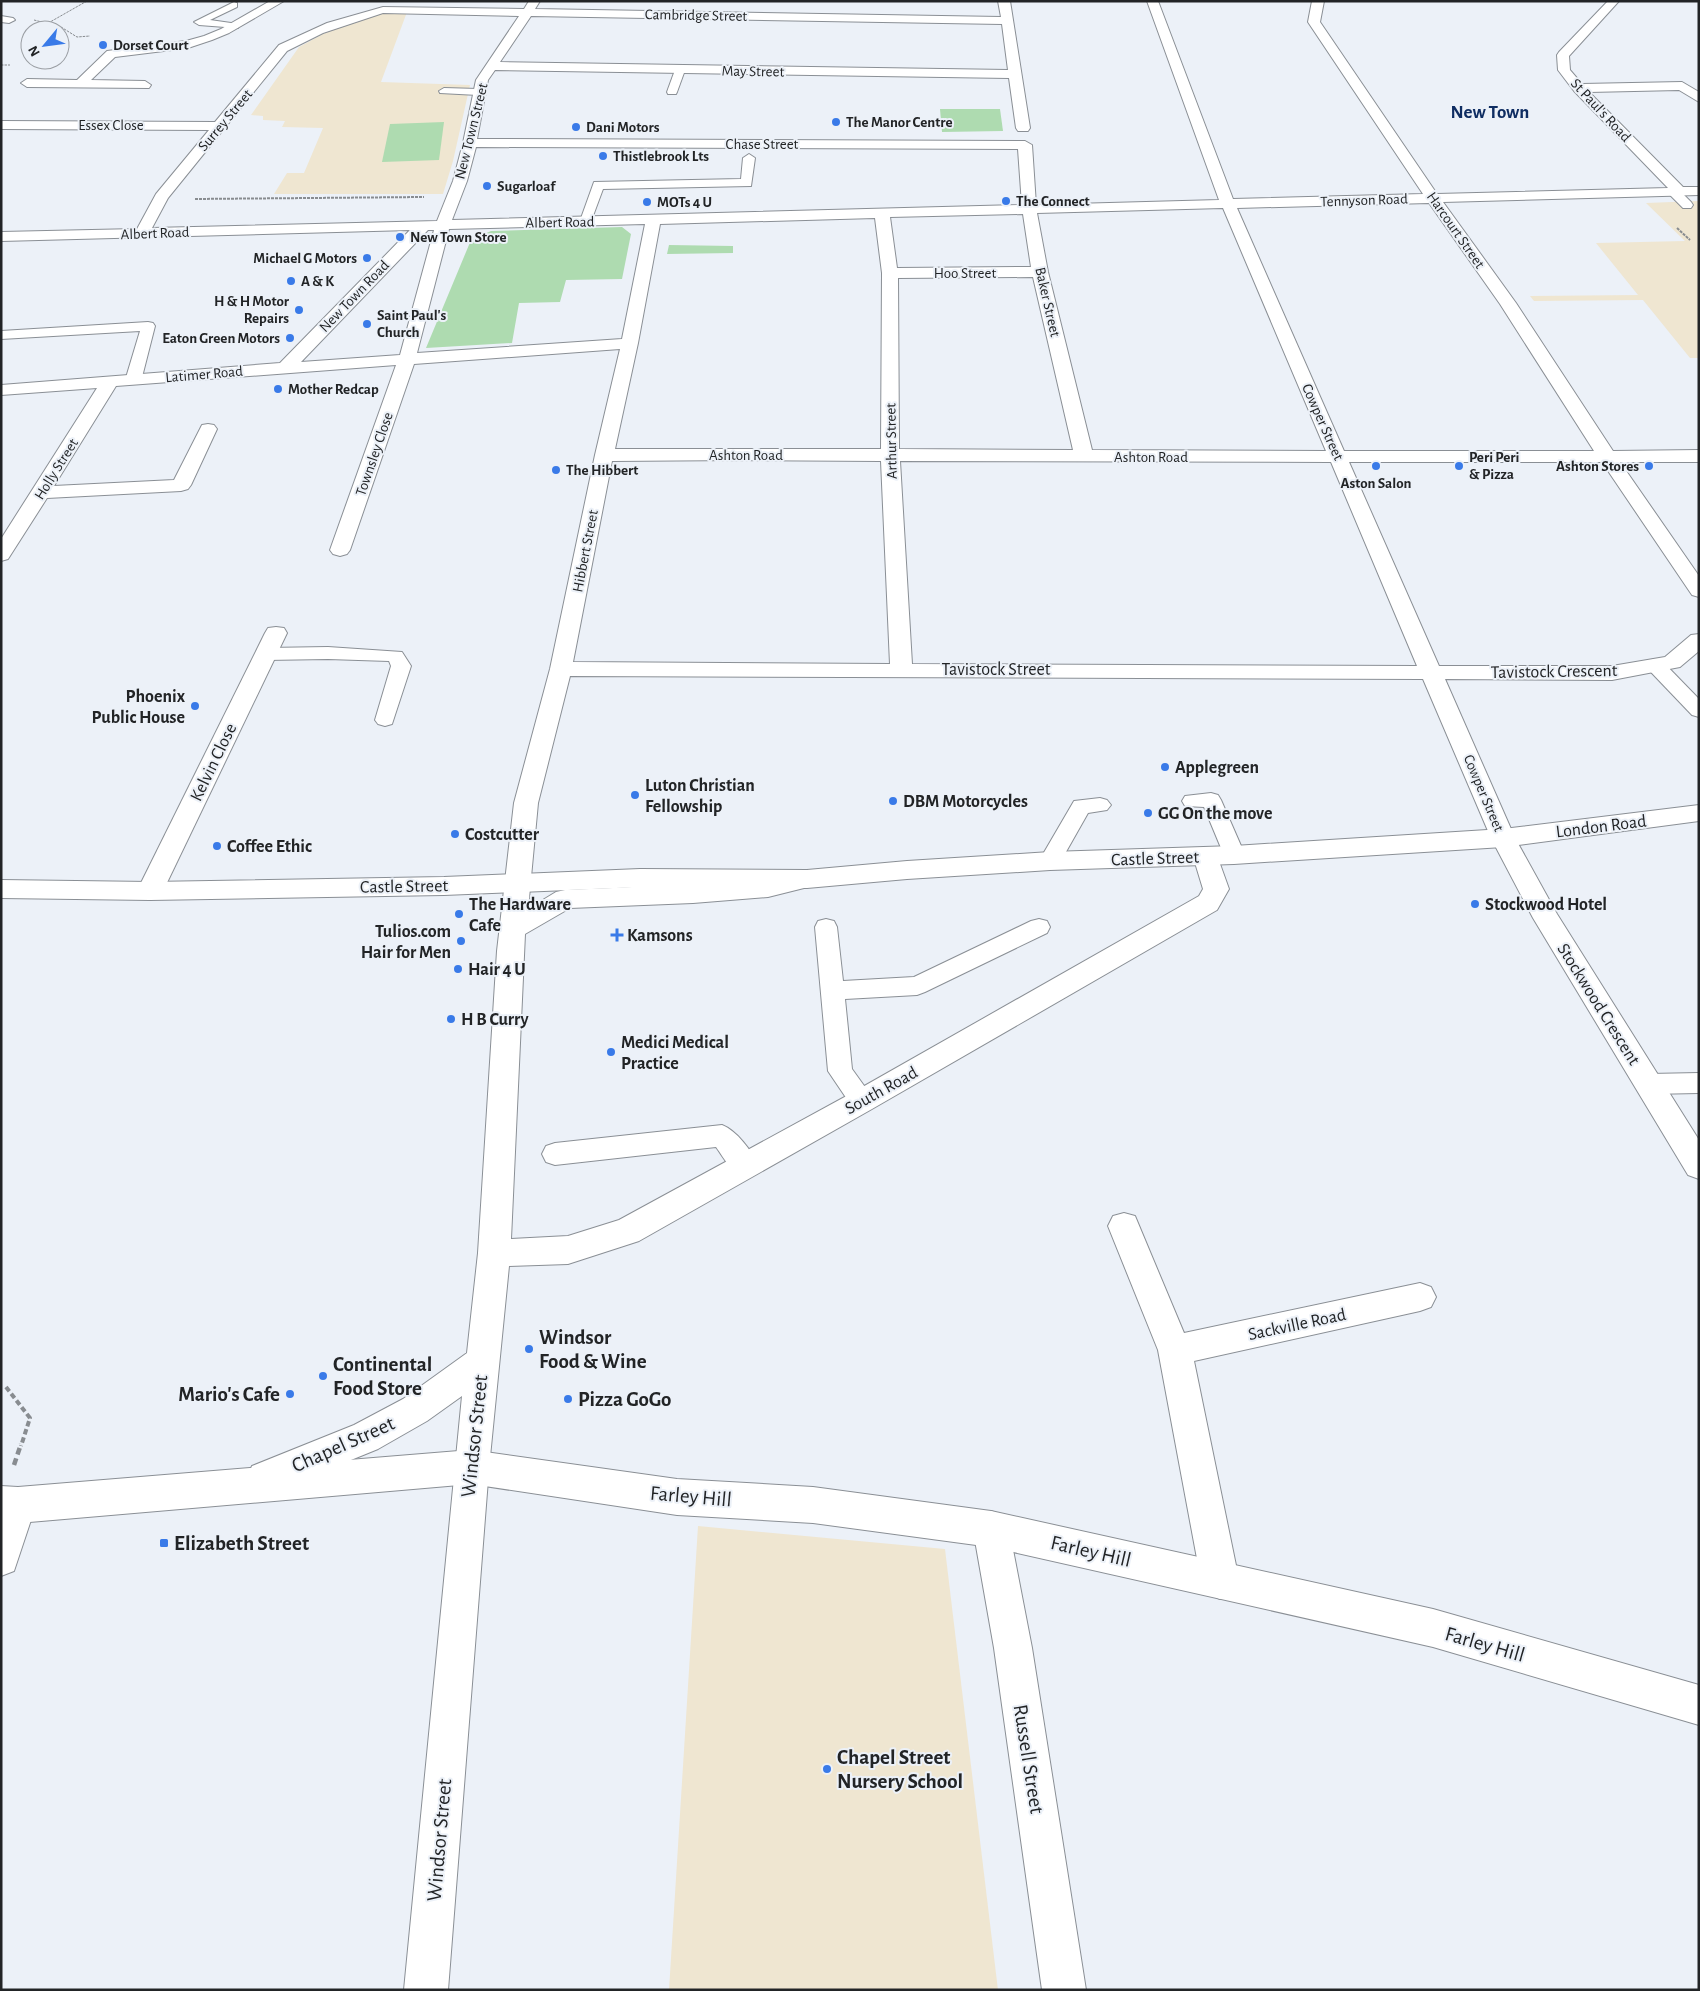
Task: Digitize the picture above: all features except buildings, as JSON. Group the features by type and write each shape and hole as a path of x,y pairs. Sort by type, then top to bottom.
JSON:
{"street":[{"path":"80,84 111,54 188,44 208,38 279,1"},
{"name":"New Town Street","path":"407,359 443,225 454,197 470,144 478,92 482,80 535,1"},
{"path":"1004,1 1023,128"},
{"name":"Cowper Street","path":"1152,1 1228,204 1503,838"},
{"name":"Harcourt Street","path":"1318,1 1314,22 1433,198 1508,303 1607,456"},
{"name":"St Paul's Road","path":"1614,1 1563,55 1564,70 1578,88 1676,192"},
{"name":"Cambridge Street","path":"327,27 383,10 1007,21"},
{"name":"Surrey Street","path":"142,234 161,197 283,48 302,37 327,27"},
{"name":"May Street","path":"491,66 1016,74"},
{"path":"27,83 145,84"},
{"path":"1578,88 1682,86 1699,98"},
{"name":"Essex Close","path":"1,125 220,126"},
{"name":"Chase Street","path":"470,144 1025,145"},
{"name":"Baker Street","path":"1025,145 1029,209 1040,272 1084,457"},
{"name":"Tennyson Road","path":"1029,209 1699,191"},
{"name":"Albert Road","path":"1,237 1029,209"},
{"name":"Arthur Street","path":"882,213 890,273 890,454 901,669"},
{"name":"Hibbert Street","path":"518,883 526,803 561,669 604,455 630,343 653,219"},
{"name":"New Town Road","path":"285,368 424,225"},
{"name":"Hoo Street","path":"890,273 1040,272"},
{"name":"Latimer Road","path":"1,390 630,343"},
{"name":"Townsley Close","path":"340,550 407,359"},
{"name":"Holly Street","path":"1,555 110,383"},
{"path":"42,492 182,485 208,429"},
{"name":"Ashton Road","path":"604,455 890,454 1084,457 1699,456"},
{"path":"1607,456 1699,591"},
{"name":"Tavistock Crescent","path":"1431,671 1612,673 1672,662 1699,640"},
{"name":"Kelvin Close","path":"150,891 270,644"},
{"name":"Tavistock Street","path":"561,669 1431,671"},
{"name":"London Road","path":"1503,838 1699,813"},
{"name":"Castle Street","path":"1,889 150,891 518,883 640,878 807,879 907,870 1050,861 1234,855 1503,838"},
{"name":"Stockwood Crescent","path":"1503,838 1546,918 1699,1166"},
{"name":"South Road","path":"494,1254 568,1250 628,1231 862,1101 1208,904 1216,889 1206,856"},
{"name":"Castle Street","path":"513,928 564,899 768,888 807,879"},
{"name":"Windsor Street","path":"426,1990 471,1466 494,1254 513,928 518,883"},
{"path":"1124,1226 1175,1350 1220,1580"},
{"name":"Sackville Road","path":"1175,1350 1420,1297"},
{"name":"Chapel Street","path":"248,1485 366,1437 415,1410 482,1361"},
{"name":"Chapel Street","path":"7,1504 471,1466"},
{"name":"Farley Hill","path":"471,1466 677,1497 813,1505 991,1529 1433,1628 1699,1705"},
{"path":"1,1558 7,1504"},
{"name":"Russell Street","path":"991,1529 1012,1648 1064,1990"}],"lane":[{"path":"234,5 199,22 234,26"},
{"path":"672,92 680,70"},
{"path":"444,91 478,92"},
{"path":"586,221 598,184 747,183 749,158"},
{"path":"1676,192 1687,205"},
{"path":"1,336 148,326 133,381"},
{"path":"270,644 328,653 395,656 401,666 385,720"},
{"path":"1655,665 1699,711"},
{"path":"1192,801 1211,800 1234,855"},
{"path":"1050,861 1081,806 1100,805"},
{"path":"826,927 840,1071 862,1101"},
{"path":"833,991 917,986 1039,927"},
{"path":"1649,1084 1699,1083"},
{"path":"554,1154 722,1136 745,1165"}],"path":[{"path":"54,20 87,1"},
{"path":"159,202 188,199 454,197"},
{"path":"6,1387 30,1418 7,1504"}],"shaded area":[{"path":"385,12 407,12 381,82 470,85 453,161 443,194 274,194 287,173 304,173 323,128 282,127 285,121 263,120 263,116 251,115 299,47 332,29"},
{"path":"1699,201 1699,358 1690,358 1643,300 1534,301 1530,296 1638,295 1596,243 1685,241 1646,203"},
{"name":"Chapel Street Nursery School","path":"698,1526 945,1549 998,1990 669,1990"}],"green space":[{"path":"940,109 1000,109 1003,131 942,132"},
{"path":"444,122 439,160 382,162 390,124"},
{"path":"622,227 631,234 622,279 566,280 560,302 519,303 512,343 426,348 471,240 491,231"},
{"path":"669,245 733,246 733,253 667,254"}],"place":[{"name":"Dorset Court","path":"103,45"},
{"name":"The Manor Centre","path":"836,122"},
{"name":"Dani Motors","path":"576,127"},
{"name":"Thistlebrook Lts","path":"603,156"},
{"name":"Sugarloaf","path":"487,186"},
{"name":"The Connect","path":"1006,201"},
{"name":"MOTs 4 U","path":"647,202"},
{"name":"New Town Store","path":"400,237"},
{"name":"Michael G Motors","path":"367,258"},
{"name":"A & K","path":"291,281"},
{"name":"H & H Motor Repairs","path":"299,310"},
{"name":"Saint Paul's Church","path":"367,324"},
{"name":"Eaton Green Motors","path":"290,338"},
{"name":"Mother Redcap","path":"278,389"},
{"name":"Aston Salon","path":"1376,466"},
{"name":"Peri Peri & Pizza","path":"1459,466"},
{"name":"Ashton Stores","path":"1649,466"},
{"name":"The Hibbert","path":"556,470"},
{"name":"Phoenix Public House","path":"195,706"},
{"name":"Applegreen","path":"1165,767"},
{"name":"Luton Christian Fellowship","path":"635,795"},
{"name":"DBM Motorcycles","path":"893,801"},
{"name":"GG On the move","path":"1148,813"},
{"name":"Costcutter","path":"455,834"},
{"name":"Coffee Ethic","path":"217,846"},
{"name":"Stockwood Hotel","path":"1475,904"},
{"name":"The Hardware Cafe","path":"459,914"},
{"name":"Kamsons","path":"617,935"},
{"name":"Tulios.com Hair for Men","path":"461,941"},
{"name":"Hair 4 U","path":"458,969"},
{"name":"H B Curry","path":"451,1019"},
{"name":"Medici Medical Practice","path":"611,1052"},
{"name":"Windsor Food & Wine","path":"529,1349"},
{"name":"Continental Food Store","path":"323,1376"},
{"name":"Mario's Cafe","path":"290,1394"},
{"name":"Pizza GoGo","path":"568,1399"},
{"name":"Elizabeth Street","path":"164,1543"},
{"name":"Chapel Street Nursery School","path":"827,1769"}],"district":[{"name":"New Town","path":"1490,111"}]}
